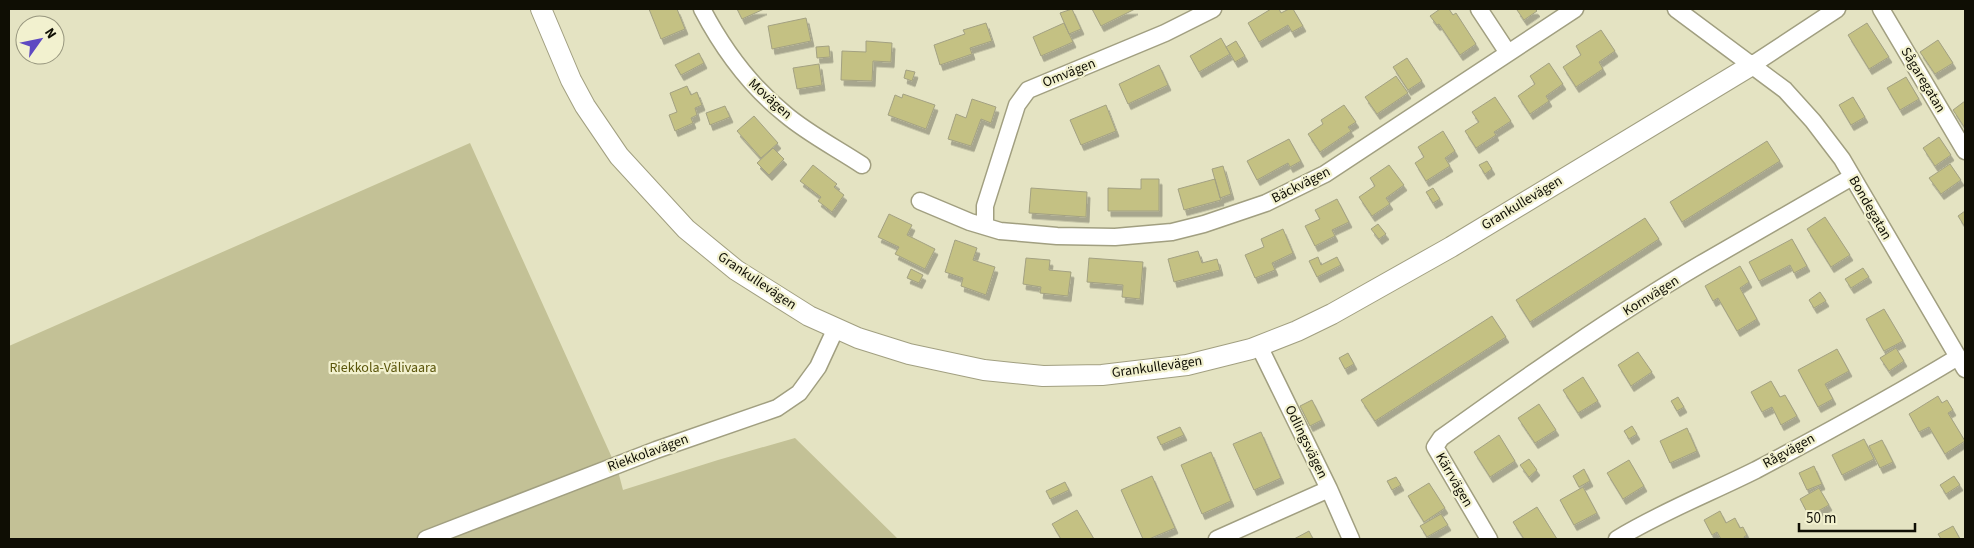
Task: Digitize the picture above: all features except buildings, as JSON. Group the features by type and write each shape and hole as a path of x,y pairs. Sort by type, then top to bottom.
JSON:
{"street":[{"name":"Grankullevägen","path":"541,9 571,80 585,106 618,156 686,229 736,270 802,312 858,338 909,354 984,370 1043,376 1102,375 1187,365 1259,346 1324,318 1392,281 1752,65 1837,9"},
{"name":"Movägen","path":"702,9 717,38 754,87 786,116 862,165"},
{"name":"Omvägen","path":"984,226 985,206 1014,114 1017,105 1028,90 1156,36 1213,9"},
{"path":"1479,9 1508,53"},
{"name":"Bäckvägen","path":"920,202 970,222 1000,231 1057,236 1115,237 1172,232 1204,224 1266,203 1325,174 1575,9"},
{"name":"Bondegatan","path":"1676,9 1785,90 1813,121 1842,159 1962,363"},
{"name":"Sågaregatan","path":"1882,9 1965,151"},
{"name":"Kornvägen","path":"1456,427 1538,369 1611,321 1700,265 1852,177"},
{"name":"Riekkolavägen","path":"426,539 656,450 777,408 799,393 818,367 836,328"},
{"name":"Odlingsvägen","path":"1259,346 1352,539"},
{"name":"Rågvägen","path":"1617,539 1637,527 1755,470 1962,363"},
{"name":"Kärrvägen","path":"1456,427 1442,438 1435,447 1488,539"},
{"path":"1217,539 1329,489"}],"green space":[{"name":"Riekkola-Välivaara","path":"470,143 618,471 623,490 795,438 898,539 9,539 9,346"}]}
